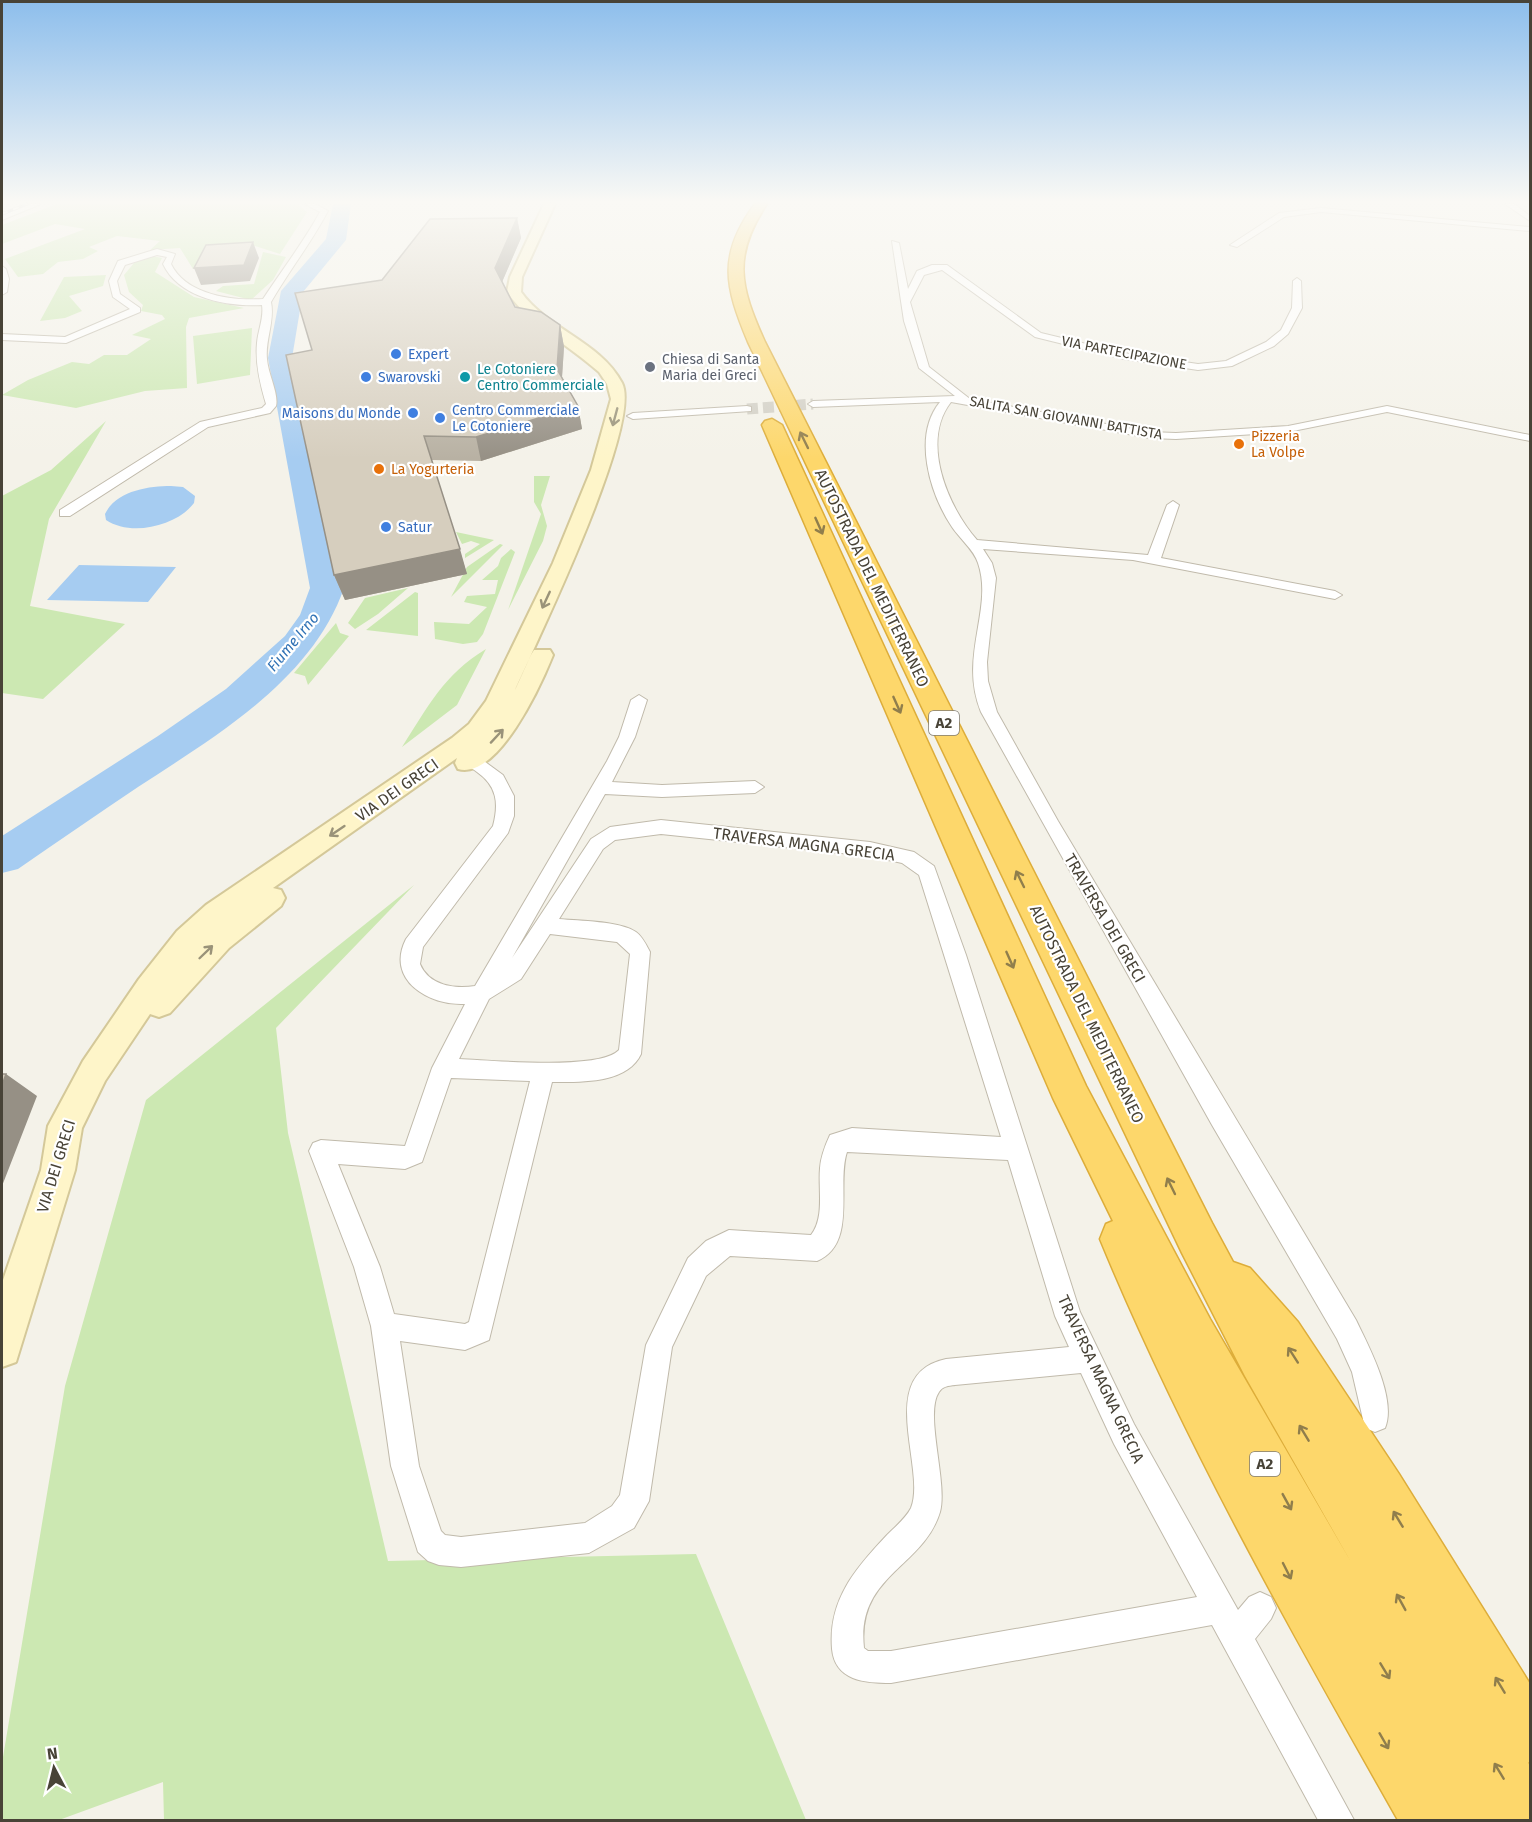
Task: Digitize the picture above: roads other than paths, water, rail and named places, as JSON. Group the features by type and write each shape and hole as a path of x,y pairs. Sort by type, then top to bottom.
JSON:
{"highway":[{"name":"AUTOSTRADA DEL MEDITERRANEO","path":"717,289 723,313 1072,1098"},
{"name":"AUTOSTRADA DEL MEDITERRANEO","path":"739,289 742,313 1197,1238"},
{"path":"1072,1098 1101,1192 1150,1305 1294,1586 1430,1821"},
{"name":"A2","path":"1072,1098 1194,1335 1303,1531 1474,1821"},
{"path":"1197,1238 1261,1360 1348,1507 1458,1703 1530,1821"},
{"name":"A2","path":"1197,1238 1282,1338 1381,1491 1530,1735"}],"main road":[{"name":"VIA DEI GRECI","path":"2,1348 22,1274 58,1170 65,1126 94,1071 186,939 216,913 461,744 488,716 508,683 590,498 619,399 616,385 602,367 525,306 514,292 514,289"},
{"path":"529,289 529,293 542,307 624,373 633,386 633,416 628,433"},
{"path":"610,489 620,460"},
{"name":"VIA DEI GRECI","path":"58,1170 86,1126 114,1072 166,995 244,917 471,760 497,737 513,717 550,637"}],"street":[{"path":"2,337 66,340 137,310 116,295 115,289"},
{"path":"191,289 238,303 266,302"},
{"path":"266,302 275,289"},
{"path":"904,289 924,368 971,402"},
{"name":"VIA PARTECIPAZIONE","path":"906,302 912,289"},
{"name":"VIA PARTECIPAZIONE","path":"975,289 1038,334 1124,356 1178,365 1212,367 1228,364 1270,344 1285,332 1297,308 1297,289"},
{"path":"65,513 204,424 266,411 272,404 262,375 264,329 270,315 266,302"},
{"name":"SALITA SAN GIOVANNI BATTISTA","path":"813,404 948,398 1150,435 1176,436 1288,429 1387,409 1412,412 1530,438"},
{"name":"TRAVERSA DEI GRECI","path":"948,398 938,407 932,452 941,494 955,522 984,560 989,583 977,671 984,700 1034,797 1240,1153 1345,1328 1364,1368 1373,1395 1375,1418"},
{"path":"633,416 747,409"},
{"path":"1153,560 1173,505"},
{"path":"970,544 1074,550 1153,560 1263,584 1335,596"},
{"path":"639,700 627,737 482,993 443,1068 414,1154 405,1158 321,1151 367,1267 384,1326 405,1466 429,1541 439,1550 461,1552 589,1538 623,1517 634,1501 659,1345 697,1268 715,1250 729,1243 817,1248 826,1239 830,1223 832,1155 838,1143 852,1139 1015,1149"},
{"name":"TRAVERSA MAGNA GRECIA","path":"471,760 490,771 501,785 507,812 502,828 413,945 410,964 419,982 440,994 482,993 504,982 514,973 597,844 610,834 661,827 870,849 907,857 927,872 1059,1291 1124,1434 1236,1637"},
{"path":"598,788 662,791 755,787"},
{"path":"443,1068 573,1072 617,1065 627,1060 630,1054 640,952 629,938 618,934 544,925"},
{"path":"384,1326 465,1337 480,1331 543,1072"},
{"path":"1089,1359 955,1371 937,1375 923,1392 922,1423 928,1496 924,1513 864,1582 848,1609 845,1632 849,1657 864,1667 891,1667 1221,1608"},
{"path":"1260,1608 1236,1637 1337,1821"}],"water":[{"path":"153,487 183,487 195,496 194,503 177,518 140,528 128,528 106,520 105,514 110,506 125,495"},
{"path":"79,565 176,567 148,602 47,600"}],"waterway":[{"name":"Fiume Irno","path":"2,857 172,746 239,698 271,671 298,643 317,615 327,588 280,358 294,289"}],"tunnel":[{"path":"747,409 813,404"}],"place":[{"name":"Expert","path":"396,354"},
{"name":"Chiesa di Santa Maria dei Greci","path":"650,367"},
{"name":"Swarovski","path":"366,377"},
{"name":"Le Cotoniere Centro Commerciale","path":"465,377"},
{"name":"Maisons du Monde","path":"413,413"},
{"name":"Centro Commerciale Le Cotoniere","path":"440,418"},
{"name":"Pizzeria La Volpe","path":"1239,444"},
{"name":"La Yogurteria","path":"379,469"},
{"name":"Satur","path":"386,527"}]}
